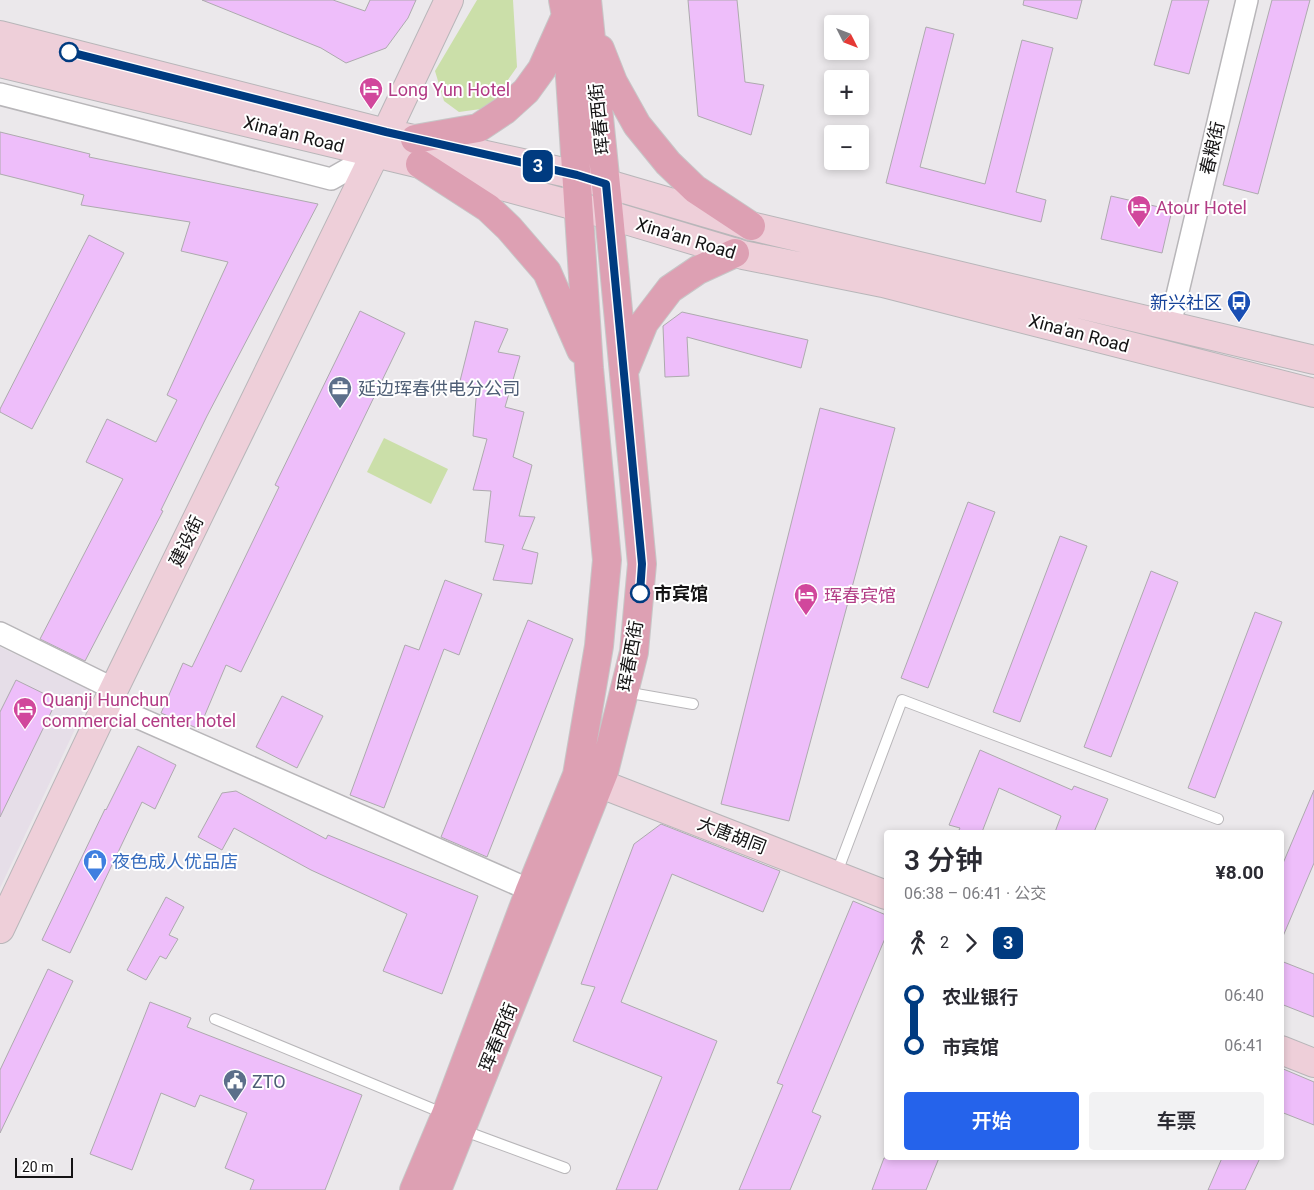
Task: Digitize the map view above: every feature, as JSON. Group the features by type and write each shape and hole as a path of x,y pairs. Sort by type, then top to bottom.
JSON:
{"main road":[{"name":"建设街","path":"0,929 449,0"},
{"path":"576,9 542,69 526,91 505,110 478,128 418,151 488,208 509,228 547,272 589,368"},
{"path":"576,9 637,126 668,163 695,189 751,226"},
{"name":"珲春西街","path":"414,1190 453,1122 588,779 607,560 589,368 578,207 576,9"},
{"name":"珲春西街","path":"437,1190 453,1122 530,890 588,779 604,772 634,652 642,564 606,184 576,9"},
{"name":"Xina'an Road","path":"0,35 380,143"},
{"name":"Xina'an Road","path":"0,64 418,151 577,175 751,226 884,270 1314,393"},
{"name":"Xina'an Road","path":"418,151 578,207 735,252 884,270 1170,325 1314,360"},
{"path":"624,370 644,323 670,289 698,270 735,252"},
{"name":"大唐胡同","path":"588,779 884,894"},
{"path":"1284,1051 1314,1063"}],"street":[{"name":"春粮街","path":"1170,325 1247,0"},
{"path":"0,94 331,179 380,143"},
{"path":"0,633 111,696 530,890"}],"lane":[{"path":"624,692 692,704"},
{"path":"836,876 902,700 1218,819"},
{"path":"215,1019 453,1122 565,1168"}],"shaded area":[{"path":"0,647 93,691 0,888"}],"green space":[{"path":"477,0 513,0 517,67 488,108 459,112 444,101 435,71"},
{"path":"384,438 448,469 431,504 367,472"}],"building":[{"path":"202,0 333,0 365,11 370,0 416,0 408,18 386,48 346,63 321,48"},
{"path":"688,0 737,0 745,82 764,85 751,135 698,116"},
{"path":"1024,0 1082,0 1077,19 1023,5"},
{"path":"1172,0 1209,0 1189,74 1154,65"},
{"path":"1272,0 1310,0 1258,194 1223,185"},
{"path":"926,27 954,34 920,167 985,184 1022,40 1053,48 1016,192 1046,200 1041,222 886,183"},
{"path":"0,132 90,154 89,157 318,204 207,416 161,510 163,511 85,661 40,639 123,479 86,462 107,419 156,442 177,400 167,395 228,262 181,251 190,222 81,205 84,195 0,174"},
{"path":"1111,196 1172,210 1162,253 1101,239"},
{"path":"89,235 124,253 32,429 0,412 0,409"},
{"path":"360,311 405,333 241,672 226,665 199,729 161,713 183,663 192,667 279,487 275,485"},
{"path":"682,312 808,340 801,368 687,337 689,376 665,377 663,326"},
{"path":"475,321 508,329 498,352 520,356 505,407 524,412 513,457 532,465 519,516 535,517 522,549 538,553 532,584 493,580 504,545 485,542 491,491 473,490 487,439 473,436 477,386 460,381"},
{"name":"珲春宾馆","path":"820,408 895,428 789,821 721,804"},
{"path":"968,502 995,512 928,688 901,678"},
{"path":"1060,536 1087,546 1020,722 993,712"},
{"path":"1151,571 1178,582 1111,757 1084,747"},
{"path":"445,580 482,594 459,655 444,649 384,808 350,795 405,645 419,650"},
{"path":"1255,612 1282,622 1215,798 1188,788"},
{"path":"528,620 573,639 487,857 441,837"},
{"path":"16,680 57,700 0,817 0,712"},
{"path":"282,696 323,716 297,768 256,747"},
{"path":"138,746 176,765 155,809 142,802 70,953 42,940 105,809"},
{"path":"980,750 1072,790 1074,786 1108,799 1095,830 1056,830 1061,816 999,788 983,830 959,830 960,828 949,825"},
{"path":"1314,790 1314,863 1284,934 1284,861"},
{"path":"236,791 326,839 328,835 478,896 442,994 383,971 407,914 311,870 234,828 222,850 198,837 222,793"},
{"path":"661,824 780,871 763,912 672,874 621,1002 717,1041 657,1190 616,1190 662,1077 573,1041 595,987 581,984 634,844"},
{"path":"166,897 184,907 169,935 178,939 166,959 160,956 146,980 127,970"},
{"path":"853,901 884,914 884,941 812,1112 821,1116 790,1190 739,1190 783,1085 777,1083"},
{"path":"1284,962 1314,974 1314,1017 1284,1005"},
{"path":"48,969 73,981 0,1133 0,1070"},
{"path":"150,1002 191,1018 187,1027 362,1095 325,1190 250,1190 254,1180 225,1168 247,1113 200,1095 195,1107 161,1093 132,1170 90,1154"},
{"path":"1284,1069 1314,1082 1314,1125 1284,1113"},
{"path":"884,1158 884,1160 938,1160 926,1190 872,1190"},
{"path":"1221,1160 1259,1160 1245,1190 1208,1190"}],"bus line":[{"name":"3","path":"69,52 386,132 577,175 606,184 642,564 640,593"}],"place":[{"name":"Long Yun Hotel","path":"371,110"},
{"name":"Atour Hotel","path":"1139,228"},
{"name":"新兴社区","path":"1239,323"},
{"name":"延边珲春供电分公司","path":"340,409"},
{"name":"市宾馆","path":"640,593"},
{"name":"珲春宾馆","path":"806,616"},
{"name":"Quanji Hunchun commercial center hotel","path":"25,730"},
{"name":"夜色成人优品店","path":"95,882"},
{"name":"ZTO","path":"235,1102"}]}
